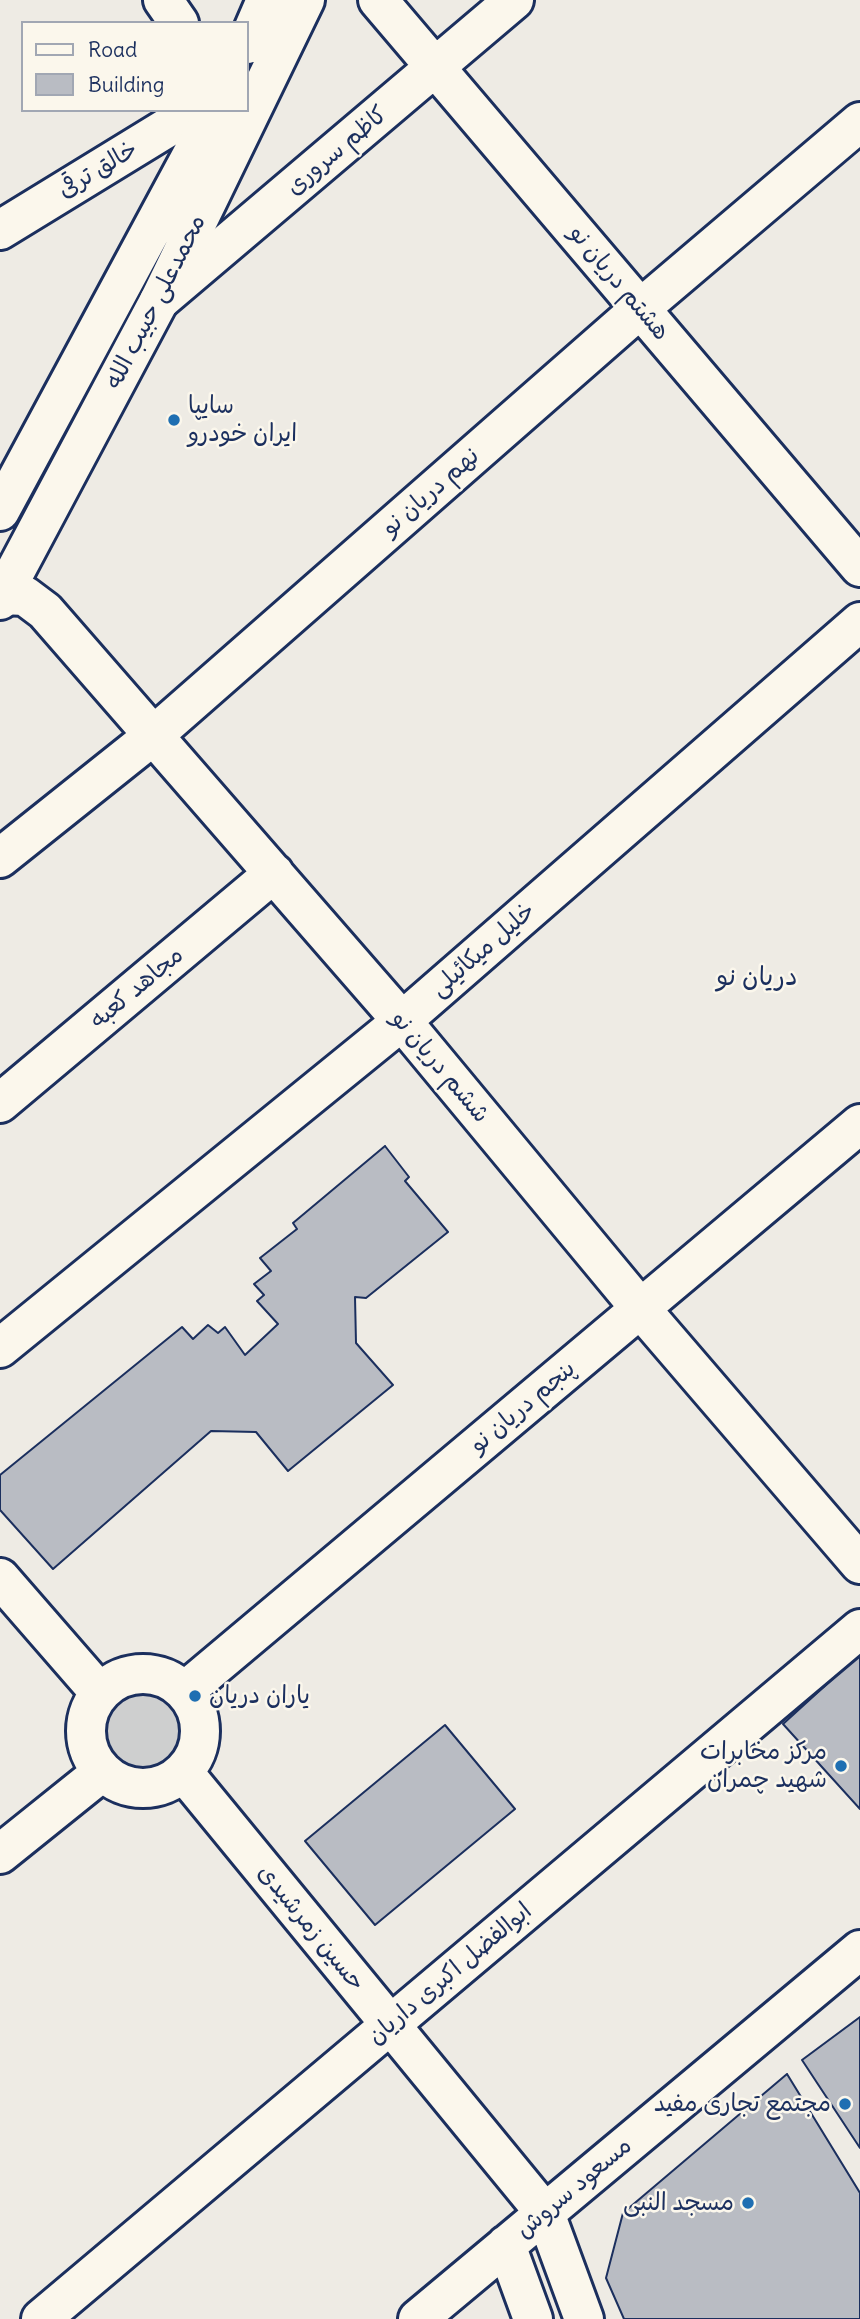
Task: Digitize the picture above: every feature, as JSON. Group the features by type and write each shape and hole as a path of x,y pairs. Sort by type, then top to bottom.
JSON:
{"street":[{"path":"163,0 178,21"},
{"path":"248,42 266,0"},
{"name":"محمدعلی حبیب الله","path":"1,596 159,301 305,0"},
{"name":"هشتم دریان‌ نو","path":"378,0 860,567"},
{"name":"کاظم سروری","path":"159,301 514,0"},
{"name":"خالق ترقی","path":"0,230 193,112"},
{"name":"محمدعلی حبیب الله","path":"0,511 215,112"},
{"name":"نهم دریان‌ نو","path":"0,858 154,735 641,308 860,122"},
{"name":"ششم دریان‌ نو","path":"1,596 25,596 37,604 154,735 402,1021 640,1308 860,1564"},
{"name":"خلیل میکائیلی","path":"0,1348 402,1021 860,621"},
{"name":"مجاهد کعبه","path":"0,1103 274,873"},
{"name":"پنجم دریان‌ نو","path":"185,1691 860,1124"},
{"path":"0,1578 100,1693"},
{"name":"ابوالفضل اکبری داریان","path":"41,2319 860,1629"},
{"path":"152,1674 170,1680 185,1691 195,1706 200,1732 195,1758 184,1773 169,1783 152,1788 134,1788 117,1783 102,1772 92,1758 86,1733 90,1708 100,1693 115,1681 132,1675 152,1674"},
{"path":"0,1854 102,1772"},
{"name":"حسین زمرشيدی","path":"184,1773 545,2213 583,2319"},
{"name":"مسعود سروش","path":"418,2319 860,1950"},
{"path":"506,2245 533,2319"}],"shaded area":[{"path":"145,1691 159,1694 172,1702 180,1715 183,1729 180,1743 172,1756 159,1764 145,1767 131,1764 118,1756 110,1743 107,1729 110,1715 118,1702 131,1694"}],"building":[{"path":"385,1146 409,1177 405,1181 448,1232 366,1298 355,1297 356,1343 393,1385 288,1471 256,1432 211,1431 53,1569 0,1510 0,1475 182,1327 193,1339 208,1325 218,1333 225,1327 245,1355 278,1324 257,1301 264,1295 254,1284 271,1271 260,1258 297,1229 293,1223"},
{"name":"مرکز مخابرات شهید چمران","path":"860,1654 860,1809 783,1724"},
{"path":"445,1725 515,1809 375,1925 305,1841"},
{"name":"مجتمع تجاری مفید","path":"860,2017 860,2148 802,2060"},
{"name":"مسجد النبی","path":"787,2074 860,2193 860,2319 624,2319 606,2278 623,2213"}],"place":[{"name":"سایپا ایران خودرو","path":"174,420"},
{"name":"یاران دریان","path":"195,1696"},
{"name":"مرکز مخابرات شهید چمران","path":"841,1766"},
{"name":"مجتمع تجاری مفید","path":"845,2104"},
{"name":"مسجد النبی","path":"748,2203"}],"district":[{"name":"دریان نو","path":"757,978"}]}
